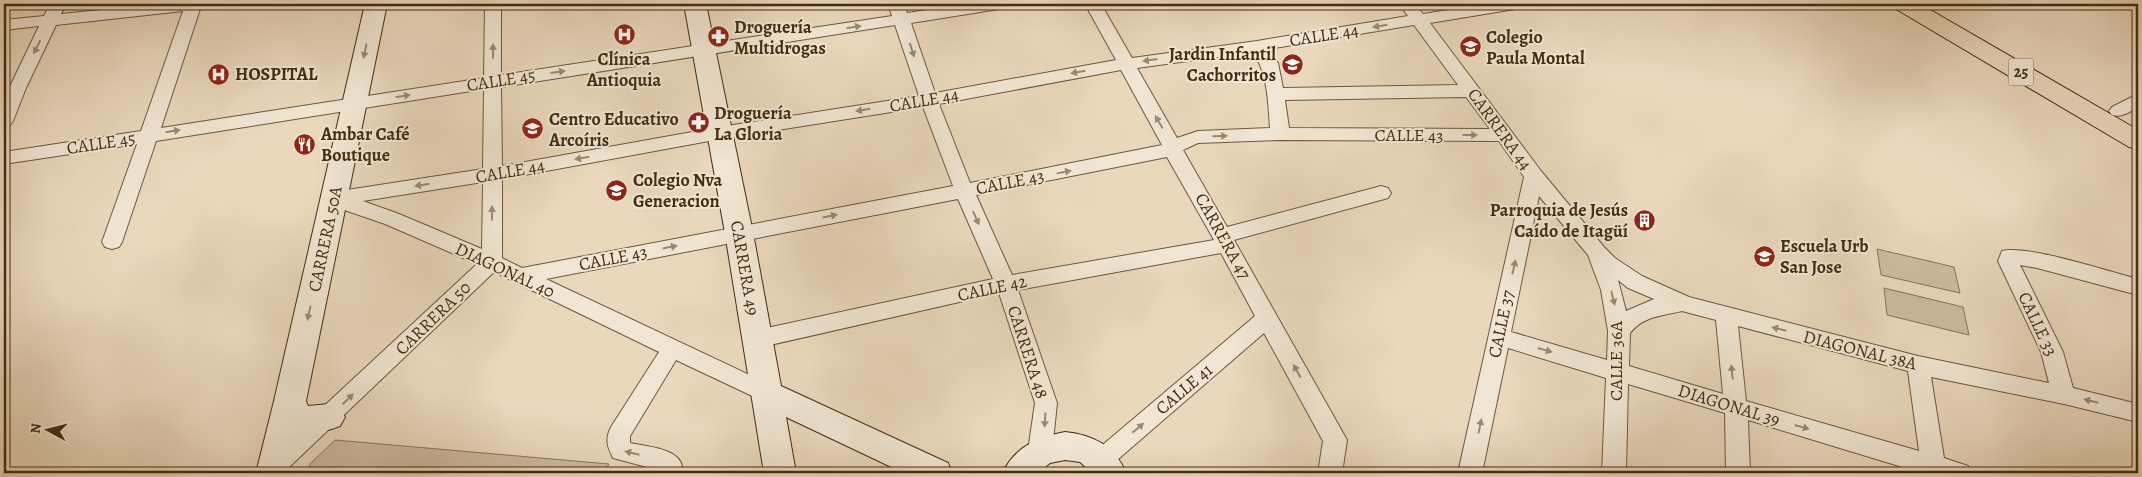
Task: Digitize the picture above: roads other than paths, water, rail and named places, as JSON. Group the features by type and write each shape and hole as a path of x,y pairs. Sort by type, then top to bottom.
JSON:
{"highway":[{"name":"25","path":"1904,4 2123,113"},
{"name":"25","path":"1932,4 2123,113 2138,141"},
{"path":"2123,113 2138,134"}],"main road":[{"name":"CARRERA 50A","path":"273,470 290,401 376,4"},
{"name":"CARRERA 49","path":"695,4 702,50 720,133 768,394 780,473"},
{"name":"DIAGONAL 40","path":"768,394 936,473"},
{"path":"290,401 292,411 299,418 312,420 328,417"},
{"path":"1029,462 1056,446 1072,446 1088,451 1105,466"}],"street":[{"path":"4,121 10,89 58,4"},
{"path":"4,25 197,4 148,135 112,242"},
{"path":"492,262 493,4"},
{"name":"CALLE 45","path":"4,158 702,50 899,12 999,4"},
{"name":"CARRERA 47","path":"1093,4 1335,440 1330,473"},
{"name":"CARRERA 44","path":"1407,4 1534,176 1596,252"},
{"name":"CALLE 44","path":"334,199 492,174 720,133 928,100 1126,64 1257,46 1515,4"},
{"name":"CARRERA 48","path":"899,12 928,100 964,191 1006,284 1046,403 1029,462"},
{"path":"1257,46 1270,63 1276,94 1280,134"},
{"path":"1276,94 1471,91"},
{"name":"CALLE 43","path":"519,276 1165,152 1198,137 1280,134 1504,135"},
{"name":"CALLE 37","path":"1470,473 1534,176"},
{"path":"392,219 390,204 399,189"},
{"name":"CALLE 42","path":"757,339 1006,284 1225,240 1381,193"},
{"name":"DIAGONAL 40","path":"334,199 392,219 492,262 768,394"},
{"name":"DIAGONAL 38A","path":"1596,252 1635,282 1684,304 1918,365 2064,395 2138,413"},
{"name":"CALLE 36A","path":"1596,252 1611,290 1619,331 1614,473"},
{"name":"CALLE 33","path":"2064,395 2052,352 2008,262 2009,256 2045,262 2138,287"},
{"name":"CARRERA 50","path":"273,470 492,262"},
{"path":"1619,331 1626,323 1645,310 1657,306 1684,304"},
{"path":"1726,316 1736,408 1738,473"},
{"name":"CALLE 41","path":"1105,466 1268,318"},
{"name":"DIAGONAL 39","path":"1498,337 1618,371 1934,470 1960,473"},
{"path":"670,473 671,466 664,461 621,451 618,444 620,434 672,349"},
{"path":"1918,365 1934,470"}],"place":[{"name":"Clínica Antioquia","path":"624,34"},
{"name":"Droguería Multidrogas","path":"718,37"},
{"name":"Colegio Paula Montal","path":"1470,47"},
{"name":"Jardin Infantil Cachorritos","path":"1292,64"},
{"name":"HOSPITAL","path":"219,74"},
{"name":"Droguería La Gloria","path":"698,123"},
{"name":"Centro Educativo Arcoíris","path":"533,129"},
{"name":"Ambar Café Boutique","path":"305,144"},
{"name":"Colegio Nva Generacion","path":"617,190"},
{"name":"Parroquia de Jesús Caído de Itagüí","path":"1644,220"},
{"name":"Escuela Urb San Jose","path":"1764,256"}]}
